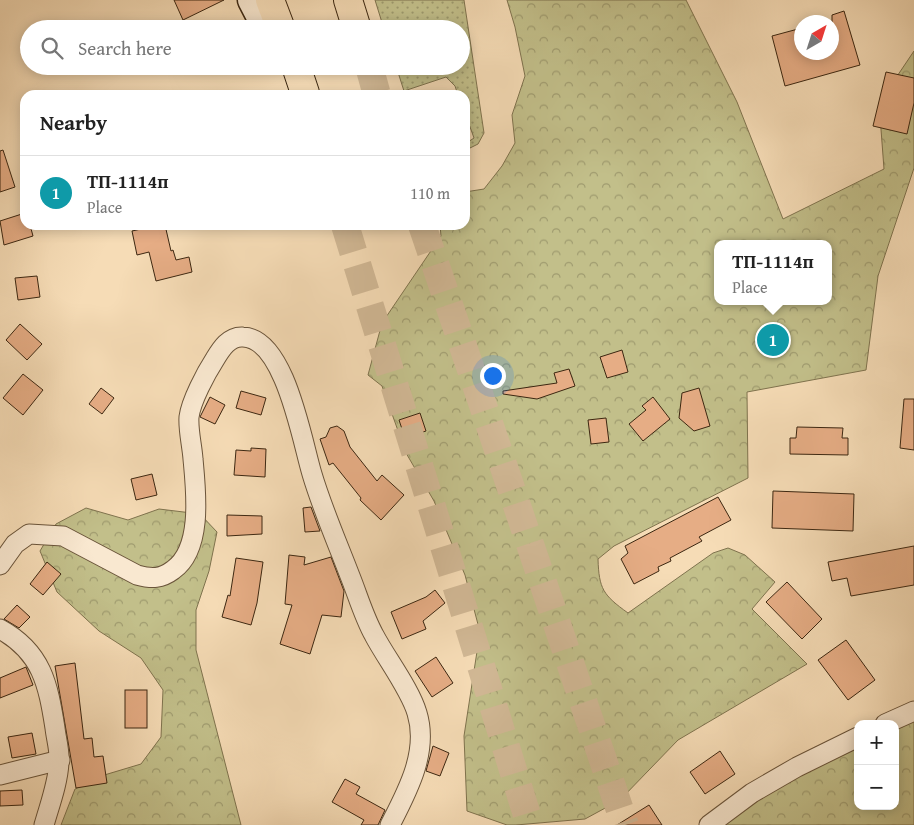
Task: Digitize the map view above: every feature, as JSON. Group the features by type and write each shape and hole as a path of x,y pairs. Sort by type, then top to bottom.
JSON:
{"main road":[{"path":"251,0 261,20"},
{"path":"270,0 278,20"},
{"path":"348,0 354,20"},
{"path":"352,0 355,20"},
{"path":"294,75 303,90"},
{"path":"299,75 304,90"}],"street":[{"path":"0,565 15,544 28,534 63,536 137,575 151,579 164,576 177,567 188,554 193,540 195,500 190,412 213,363 223,347 232,339 242,336 253,338 275,359 288,390 312,475 370,625 417,712 420,750 409,787 390,825"},
{"path":"0,629 14,638 43,672 49,692 60,760 44,825"},
{"path":"895,720 914,711"},
{"path":"709,825 752,793 797,767 854,739"},
{"path":"0,775 60,760"}],"green space":[{"path":"375,0 464,0 467,20 381,20"},
{"path":"507,0 686,0 737,102 783,219 884,169 879,103 914,51 914,168 878,276 866,370 747,392 748,478 614,546 598,559 601,585 608,596 628,613 713,553 728,548 745,555 775,582 752,609 807,664 678,740 620,800 585,819 507,825 467,811 464,736 480,632 465,575 434,501 406,453 382,386 368,375 382,323 441,236 440,230 470,230 470,191 484,189 502,166 515,143 512,115 525,76 515,27"},
{"path":"470,40 484,133 478,144 470,148 470,141 474,138 470,127 470,90 456,90 446,77 404,90 399,75 470,75"},
{"path":"86,508 128,520 159,509 200,514 217,532 209,571 196,610 196,650 241,825 61,825 75,789 101,776 141,764 161,737 163,690 141,658 99,631 57,592 40,551 56,524"},
{"path":"914,721 914,825 712,825 854,744 854,810 899,810 899,727"}],"building":[{"path":"174,0 224,0 183,20"},
{"path":"844,11 860,65 785,86 772,36 794,30 794,60 839,60 839,15 832,15"},
{"path":"886,72 914,78 914,103 907,134 873,126"},
{"path":"3,150 15,187 0,192 0,151"},
{"path":"20,215 20,230 31,230 33,236 4,245 0,221"},
{"path":"166,230 171,251 173,250 176,260 189,257 192,272 156,281 149,252 137,255 132,231"},
{"path":"37,276 40,297 18,300 15,278"},
{"path":"20,324 42,344 27,360 6,340"},
{"path":"622,350 628,372 607,378 600,357"},
{"path":"569,369 575,386 537,399 503,394 503,391 557,383 554,373"},
{"path":"23,374 43,390 23,415 3,398"},
{"path":"101,388 114,398 102,414 89,404"},
{"path":"699,388 710,426 694,431 679,418 682,393"},
{"path":"241,391 266,398 261,415 236,408"},
{"path":"210,397 225,405 215,424 200,417"},
{"path":"653,397 670,419 643,441 629,424 646,410 642,406"},
{"path":"904,399 914,399 914,450 900,448"},
{"path":"420,413 426,431 405,438 399,420"},
{"path":"606,418 609,442 591,444 588,420"},
{"path":"337,426 344,431 350,447 377,481 382,475 404,495 381,520 360,500 361,498 333,463 329,465 320,439 326,437 330,428"},
{"path":"797,427 843,428 842,438 848,438 848,455 790,454 790,438 796,438"},
{"path":"251,448 266,449 265,477 234,475 236,450 251,451"},
{"path":"152,474 157,495 136,500 131,479"},
{"path":"773,491 854,494 853,531 772,528"},
{"path":"718,497 731,520 699,537 702,541 670,558 671,561 658,567 659,571 634,584 621,559 628,553 625,546"},
{"path":"311,507 320,531 305,532 303,508"},
{"path":"227,515 262,516 262,534 227,536"},
{"path":"914,546 914,585 851,596 847,578 832,581 828,562"},
{"path":"289,555 305,557 304,565 331,557 344,591 341,617 322,615 310,654 280,644 292,605 285,604"},
{"path":"236,558 263,562 257,603 251,625 222,617 228,595 230,596"},
{"path":"47,562 61,574 43,595 30,584"},
{"path":"787,582 822,619 802,639 766,602"},
{"path":"435,590 445,603 423,621 426,629 402,639 391,612 426,597"},
{"path":"17,605 30,617 19,628 4,619"},
{"path":"846,640 875,680 848,700 818,660"},
{"path":"436,657 453,683 432,697 415,671"},
{"path":"75,663 84,739 92,738 94,757 103,756 107,783 76,788 55,666"},
{"path":"26,667 33,685 0,698 0,678"},
{"path":"125,690 147,690 147,728 125,728"},
{"path":"32,733 36,754 12,758 8,737"},
{"path":"433,746 449,753 440,776 426,771"},
{"path":"720,751 735,774 705,794 690,772"},
{"path":"345,779 360,787 356,794 385,810 378,825 361,825 364,820 332,802"},
{"path":"22,790 23,805 0,806 0,791"},
{"path":"649,805 662,825 617,825"}],"tunnel":[{"path":"371,75 376,90"},
{"path":"347,230 530,825"},
{"path":"424,230 625,825"}],"place":[{"name":"ТП-1114п","path":"773,340"}]}
